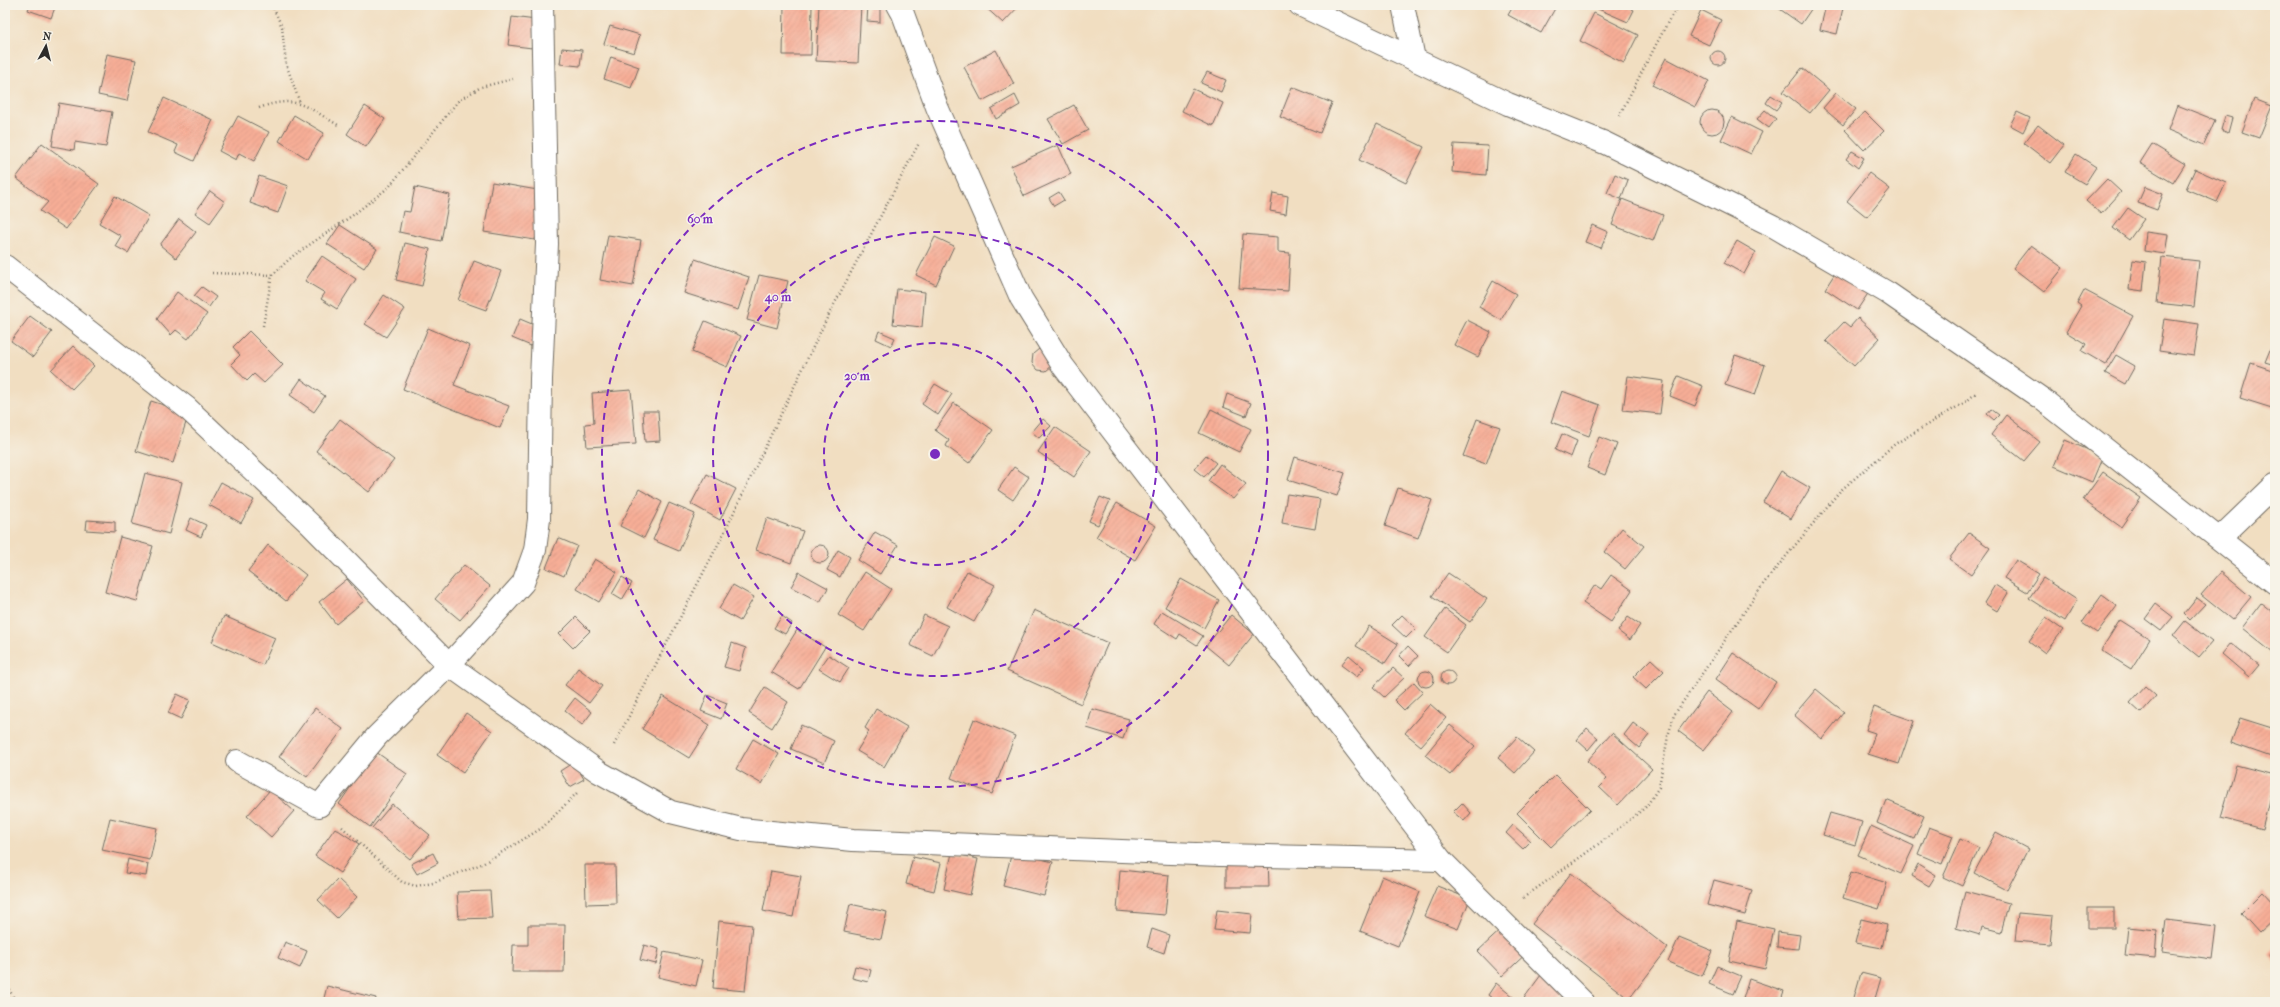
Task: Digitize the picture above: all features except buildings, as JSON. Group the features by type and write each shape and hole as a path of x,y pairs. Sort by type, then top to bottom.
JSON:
{"street":[{"path":"237,761 319,806 377,736 449,665 523,583 535,550 539,519 541,379 547,244 545,71 542,5"},
{"path":"898,5 903,14 937,107 1021,298 1064,366 1441,860 1583,1002"},
{"path":"1300,5 1508,104 1606,143 1773,226 1888,293 2003,370 2220,538 2275,583"},
{"path":"1403,5 1414,59"},
{"path":"5,266 187,408 311,525 449,665 599,772 671,812 748,830 853,840 1052,850 1441,860"},
{"path":"2220,538 2275,485"}],"path":[{"path":"272,5 282,27 286,64 300,103"},
{"path":"1606,143 1670,18 1680,5"},
{"path":"263,326 272,276 293,256 352,216 389,186 460,100 481,87 545,71"},
{"path":"260,108 274,102 300,103 338,125"},
{"path":"319,806 402,882 416,886 433,882 484,863 542,828 599,772 724,533 827,318 937,107"},
{"path":"212,272 272,276"},
{"path":"1498,916 1596,846 1646,807 1659,787 1668,736 1674,715 1764,583 1840,491 1894,444 1967,401 2003,370"},
{"path":"5,982 16,1002"}]}
